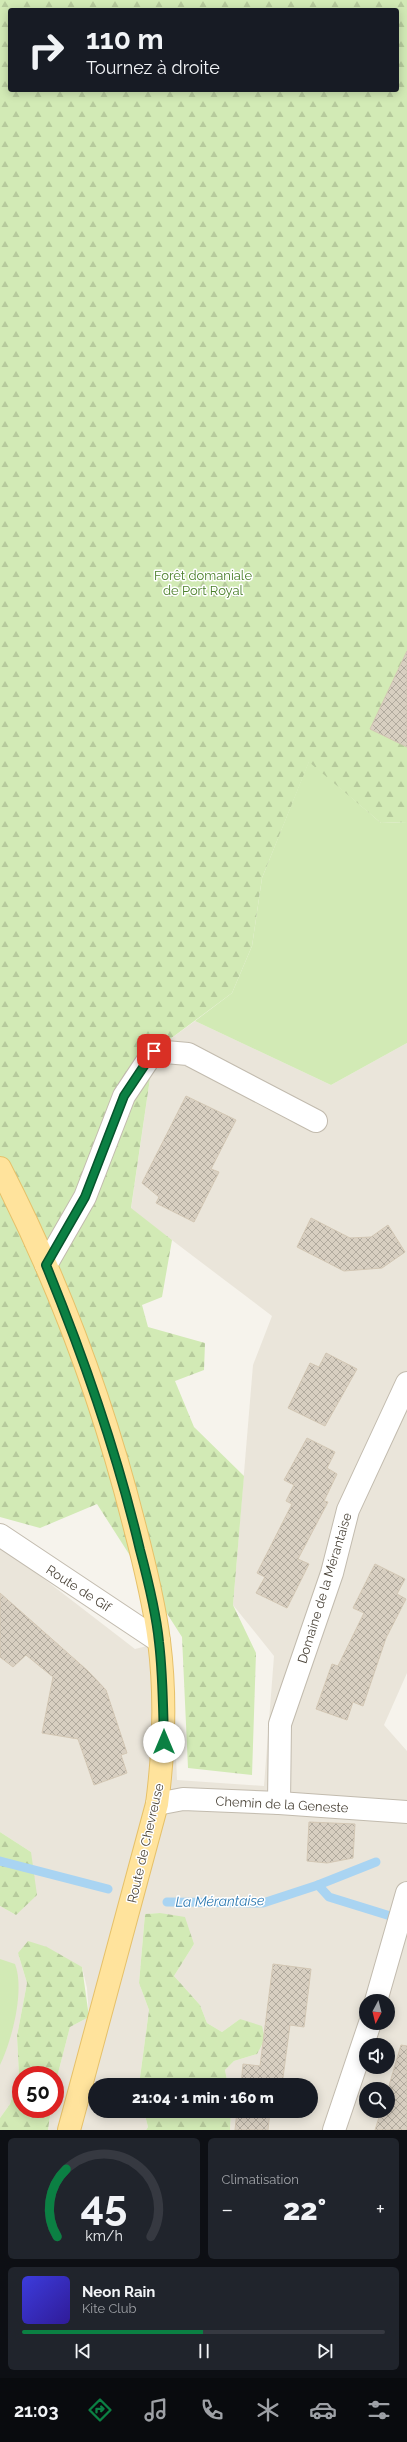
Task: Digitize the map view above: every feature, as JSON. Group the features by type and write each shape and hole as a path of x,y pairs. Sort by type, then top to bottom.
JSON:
{"main road":[{"name":"Route de Chevreuse","path":"0,1168 46,1265 79,1347 122,1476 149,1587 159,1640 163,1687 164,1755 157,1804 69,2130"}],"street":[{"path":"46,1265 85,1197 124,1096 154,1051 188,1054 316,1121"},
{"name":"Domaine de la Mérantaise","path":"279,1803 280,1724 332,1573 348,1510 407,1383"},
{"name":"Route de Gif","path":"0,1535 159,1640"},
{"name":"Chemin de la Geneste","path":"157,1804 183,1799 279,1803 407,1812"},
{"path":"378,1994 406,1896"},
{"path":"334,2130 368,2030"}],"shaded area":[{"path":"195,1021 331,1085 407,1043 407,1673 384,1725 407,1751 407,2130 230,2130 231,2118 318,2118 318,2078 227,2078 225,2070 234,2061 257,2054 240,2019 222,2032 207,2023 200,2005 174,1976 194,1944 160,1913 145,1914 139,1983 149,2010 140,2078 88,2078 88,2118 146,2118 148,2127 146,2130 48,2130 50,2118 64,2118 64,2066 60,2066 70,2027 89,2017 87,1988 82,1967 18,1953 27,1983 17,2036 18,2066 12,2066 12,2098 10,2104 0,2118 0,1906 16,1915 31,1852 0,1832 0,1545 135,1649 171,1640 177,1780 264,1786 274,1656 233,1605 253,1365 272,1316 131,1209 154,1051"}],"green space":[{"name":"Forêt domaniale de Port Royal","path":"0,0 407,0 407,822 381,823 309,762 262,878 252,946 232,993 154,1051 131,1208 172,1240 162,1297 142,1305 148,1327 205,1343 204,1370 175,1381 194,1427 244,1476 233,1605 256,1653 252,1775 188,1768 182,1637 97,1504 40,1528 0,1517"},
{"path":"309,761 381,823 407,822 407,1043 331,1085 195,1021 232,993 252,946 262,878"},
{"path":"0,1832 31,1852 37,1895 16,1915 0,1906"},
{"path":"160,1913 185,1917 194,1944 174,1976 200,2005 207,2023 222,2032 240,2019 262,2026 265,2039 257,2054 234,2061 225,2070 227,2078 140,2078 149,2010 139,1983 145,1914"},
{"path":"28,1941 47,1947 82,1967 89,2017 70,2027 60,2066 18,2066 17,2036 27,1983 18,1953"},
{"path":"0,1959 15,1964 19,1987 13,2029 0,2065"},
{"path":"12,2098 12,2118 50,2118 48,2130 0,2130 0,2118 10,2104"},
{"path":"146,2118 231,2118 230,2130 146,2130 148,2127"}],"building":[{"path":"407,651 407,747 370,729"},
{"path":"186,1096 236,1120 211,1169 219,1172 194,1222 156,1203 159,1197 142,1183"},
{"path":"311,1218 350,1238 371,1237 388,1225 405,1252 382,1268 344,1271 297,1247"},
{"path":"326,1353 357,1369 325,1426 288,1408 310,1363 319,1367"},
{"path":"307,1438 335,1452 327,1468 337,1474 324,1501 328,1502 298,1559 309,1564 287,1608 256,1593 265,1577 257,1573 292,1504 286,1501 294,1485 284,1480"},
{"path":"375,1564 405,1579 397,1594 406,1599 386,1638 363,1706 353,1702 347,1720 316,1709 332,1664 338,1666 364,1613 353,1608"},
{"path":"0,1593 88,1671 106,1690 127,1753 121,1755 127,1773 94,1785 78,1739 42,1733 53,1677 26,1655 13,1667 0,1657"},
{"path":"309,1822 355,1824 353,1858 327,1863 307,1861"},
{"path":"273,1964 311,1969 304,2027 290,2025 283,2078 242,2078 243,2064 260,2066"},
{"path":"401,2045 407,2046 407,2130 375,2130 379,2118 395,2118 395,2082 390,2082 392,2074 395,2074 395,2065"},
{"path":"236,2118 269,2118 268,2130 235,2130"}],"waterway":[{"name":"La Mérantaise","path":"0,1861 108,1889"},
{"path":"318,1885 376,1862"},
{"name":"La Mérantaise","path":"167,1902 263,1903 318,1885 329,1897 400,1919"}],"route":[{"path":"154,1051 124,1096 85,1197 46,1265 79,1347 99,1405 122,1476 136,1530 159,1640 163,1687 164,1742"}]}
